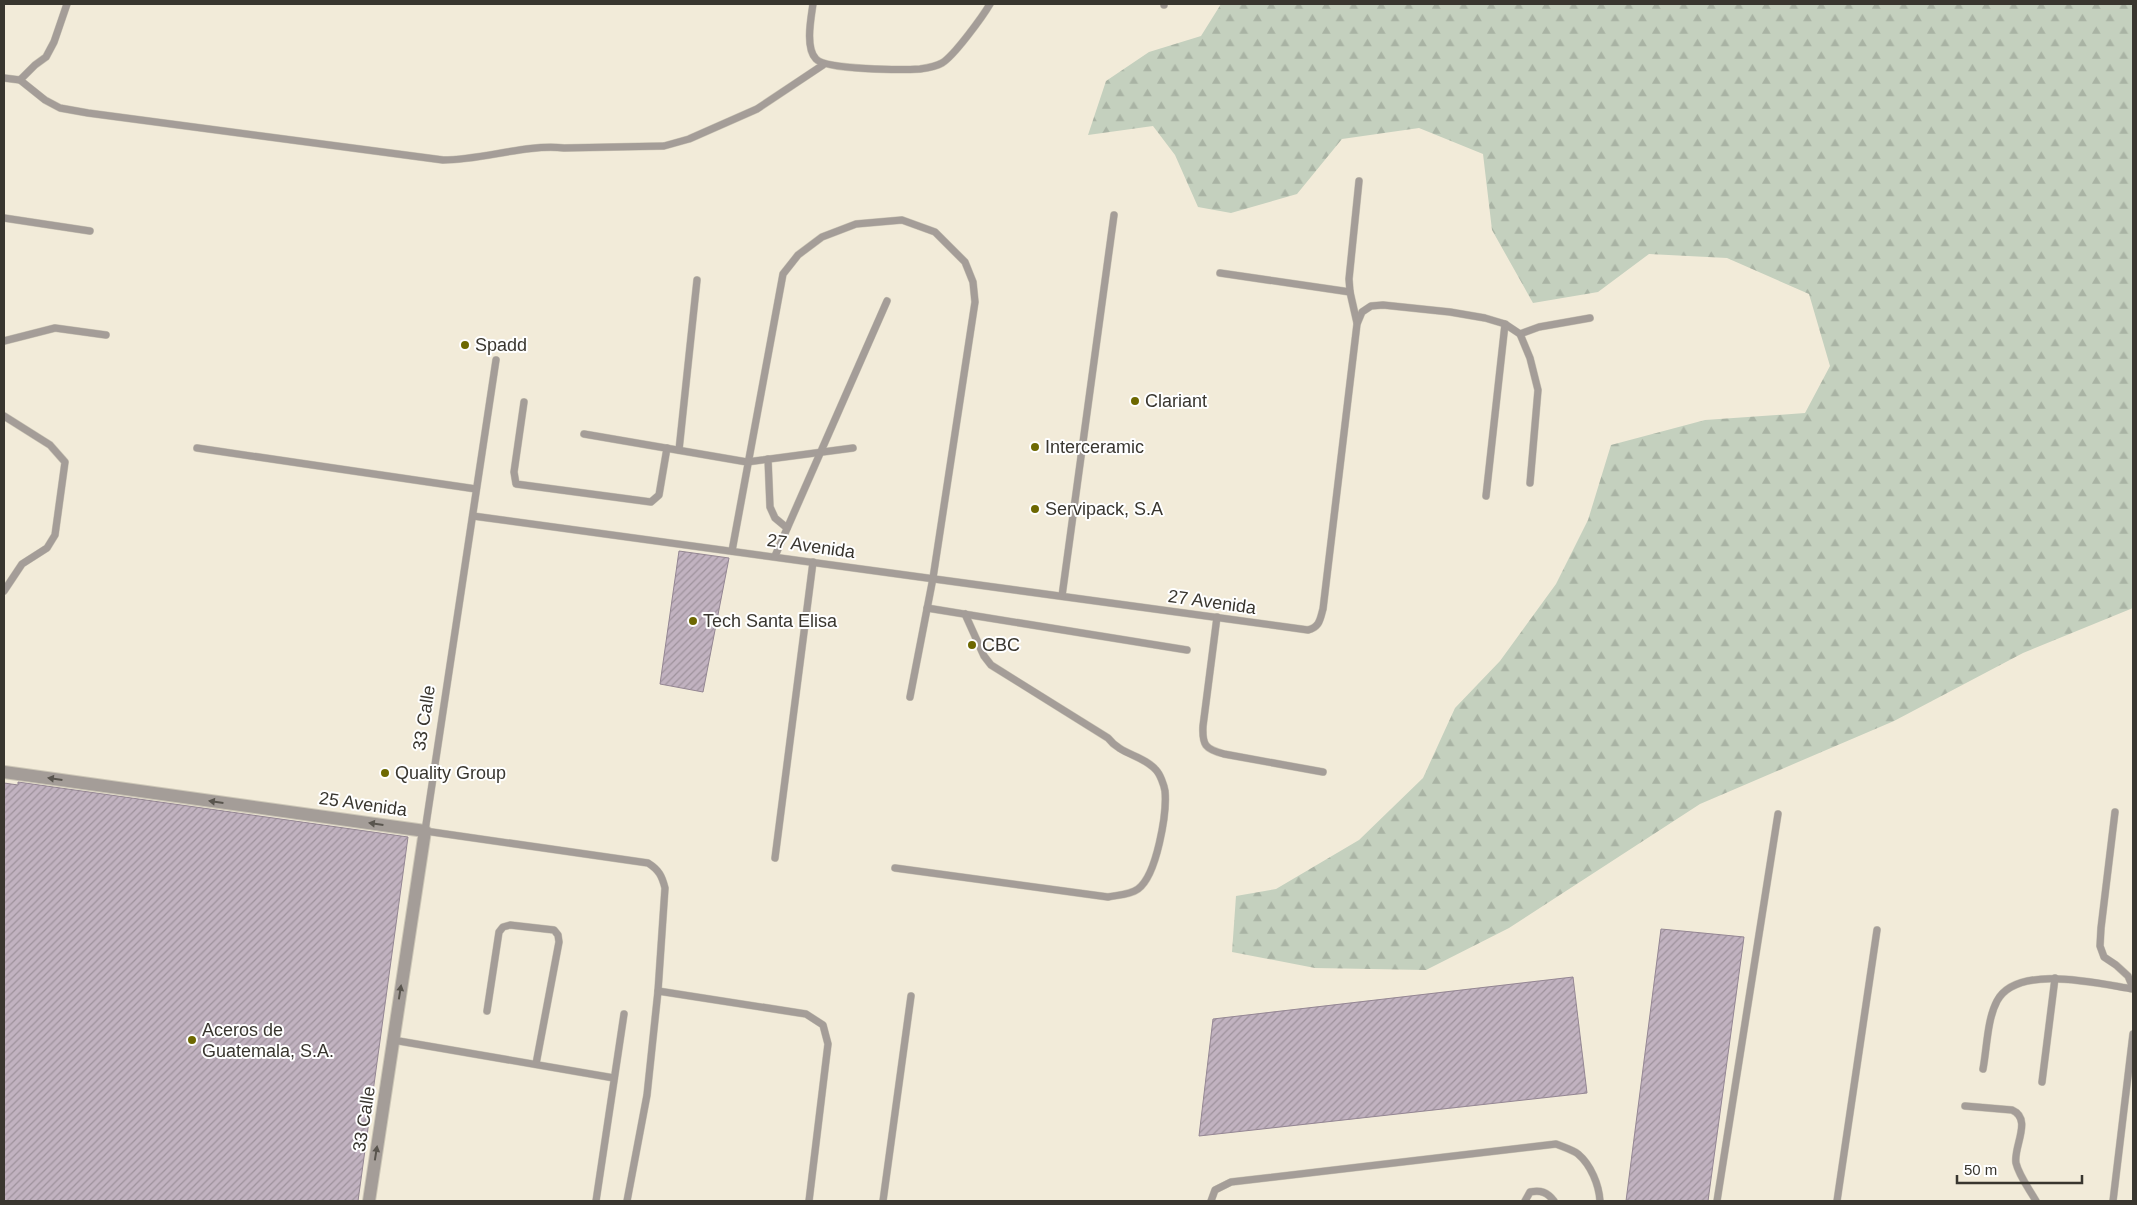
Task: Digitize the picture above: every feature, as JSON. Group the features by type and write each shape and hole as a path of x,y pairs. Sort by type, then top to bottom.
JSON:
{"street":[{"name":"25 Avenida","path":"4,772 425,831"},
{"name":"33 Calle","path":"369,1201 425,831"}],"lane":[{"path":"20,80 46,57 54,42 67,4"},
{"path":"813,4 810,30 811,50 815,59 823,64 841,67 922,69 943,62 983,16 990,4"},
{"path":"4,78 20,80 45,100 60,108 443,160 462,160 548,146 664,146 689,138 758,109 823,64"},
{"path":"1357,324 1349,279 1359,181"},
{"path":"1062,596 1114,215"},
{"path":"4,218 90,231"},
{"path":"732,551 783,274 798,255 822,238 856,224 902,220 935,232 966,262 973,282 975,302 933,578 910,698"},
{"path":"1220,273 1350,292"},
{"path":"679,450 697,280"},
{"path":"775,556 887,301"},
{"path":"1357,324 1362,312 1371,306 1383,305 1450,312 1505,324 1520,334 1530,358 1538,390 1530,483"},
{"path":"1520,334 1539,327 1590,318"},
{"name":"27 Avenida","path":"473,516 1308,630 1315,628 1318,624 1323,609 1357,324"},
{"path":"1486,496 1505,324"},
{"path":"4,341 55,328 106,335"},
{"name":"33 Calle","path":"425,831 496,360"},
{"path":"524,402 514,472 516,484 651,502 659,495 667,448"},
{"path":"4,416 50,445 64,462 55,534 47,548 22,564 4,591"},
{"path":"584,434 747,462 853,448"},
{"path":"198,448 476,489"},
{"path":"768,459 770,507 775,518 787,528"},
{"path":"774,858 813,562"},
{"path":"927,608 1187,650"},
{"path":"895,868 1108,897 1138,889 1150,873 1160,842 1165,791 1156,769 1115,747 1108,738 990,665 965,614"},
{"path":"1217,617 1203,726 1204,742 1210,750 1322,772"},
{"path":"1983,1069 1993,1011 1998,999 2011,987 2024,982 2055,978 2133,988 2128,976 2104,957 2100,946 2115,812"},
{"path":"1717,1201 1778,814"},
{"name":"25 Avenida","path":"425,831 648,863 657,868 662,875 665,888 664,926 647,1095 627,1201"},
{"path":"487,1011 498,932 503,926 510,924 554,930 558,935 559,942 536,1064"},
{"path":"1837,1201 1877,930"},
{"path":"2042,1082 2055,978"},
{"path":"658,991 806,1014 823,1025 828,1044 809,1201"},
{"path":"883,1201 911,996"},
{"path":"596,1201 624,1014"},
{"path":"2113,1201 2133,1034"},
{"path":"393,1040 614,1078"},
{"path":"1965,1106 2018,1112 2022,1120 2016,1163 2036,1201"},
{"path":"1211,1201 1215,1190 1231,1182 1556,1144 1578,1154 1590,1169 1600,1193 1600,1201"},
{"path":"1525,1201 1530,1192 1539,1191 1548,1194 1554,1201"}],"green space":[{"path":"1221,4 2133,4 2133,608 2023,653 1894,721 1700,804 1509,928 1426,970 1315,968 1232,952 1236,896 1276,889 1359,840 1423,778 1455,708 1500,661 1556,584 1588,520 1611,445 1705,420 1805,413 1830,366 1809,294 1727,258 1649,254 1598,292 1533,303 1492,230 1483,154 1419,128 1342,139 1297,194 1231,213 1198,207 1175,155 1153,126 1088,135 1106,81 1149,52 1201,36"}],"building":[{"name":"Tech Santa Elisa","path":"679,551 729,558 703,692 660,684"},
{"name":"Aceros de Guatemala, S.A.","path":"18,782 408,837 358,1201 4,1201 4,783 18,785"},
{"path":"1661,929 1744,937 1708,1201 1626,1201"},
{"path":"1573,977 1587,1093 1199,1136 1213,1019"}],"place":[{"name":"Spadd","path":"465,345"},
{"name":"Clariant","path":"1135,401"},
{"name":"Interceramic","path":"1035,447"},
{"name":"Servipack, S.A","path":"1035,509"},
{"name":"Tech Santa Elisa","path":"693,621"},
{"name":"CBC","path":"972,645"},
{"name":"Quality Group","path":"385,773"},
{"name":"Aceros de Guatemala, S.A.","path":"192,1040"}]}
